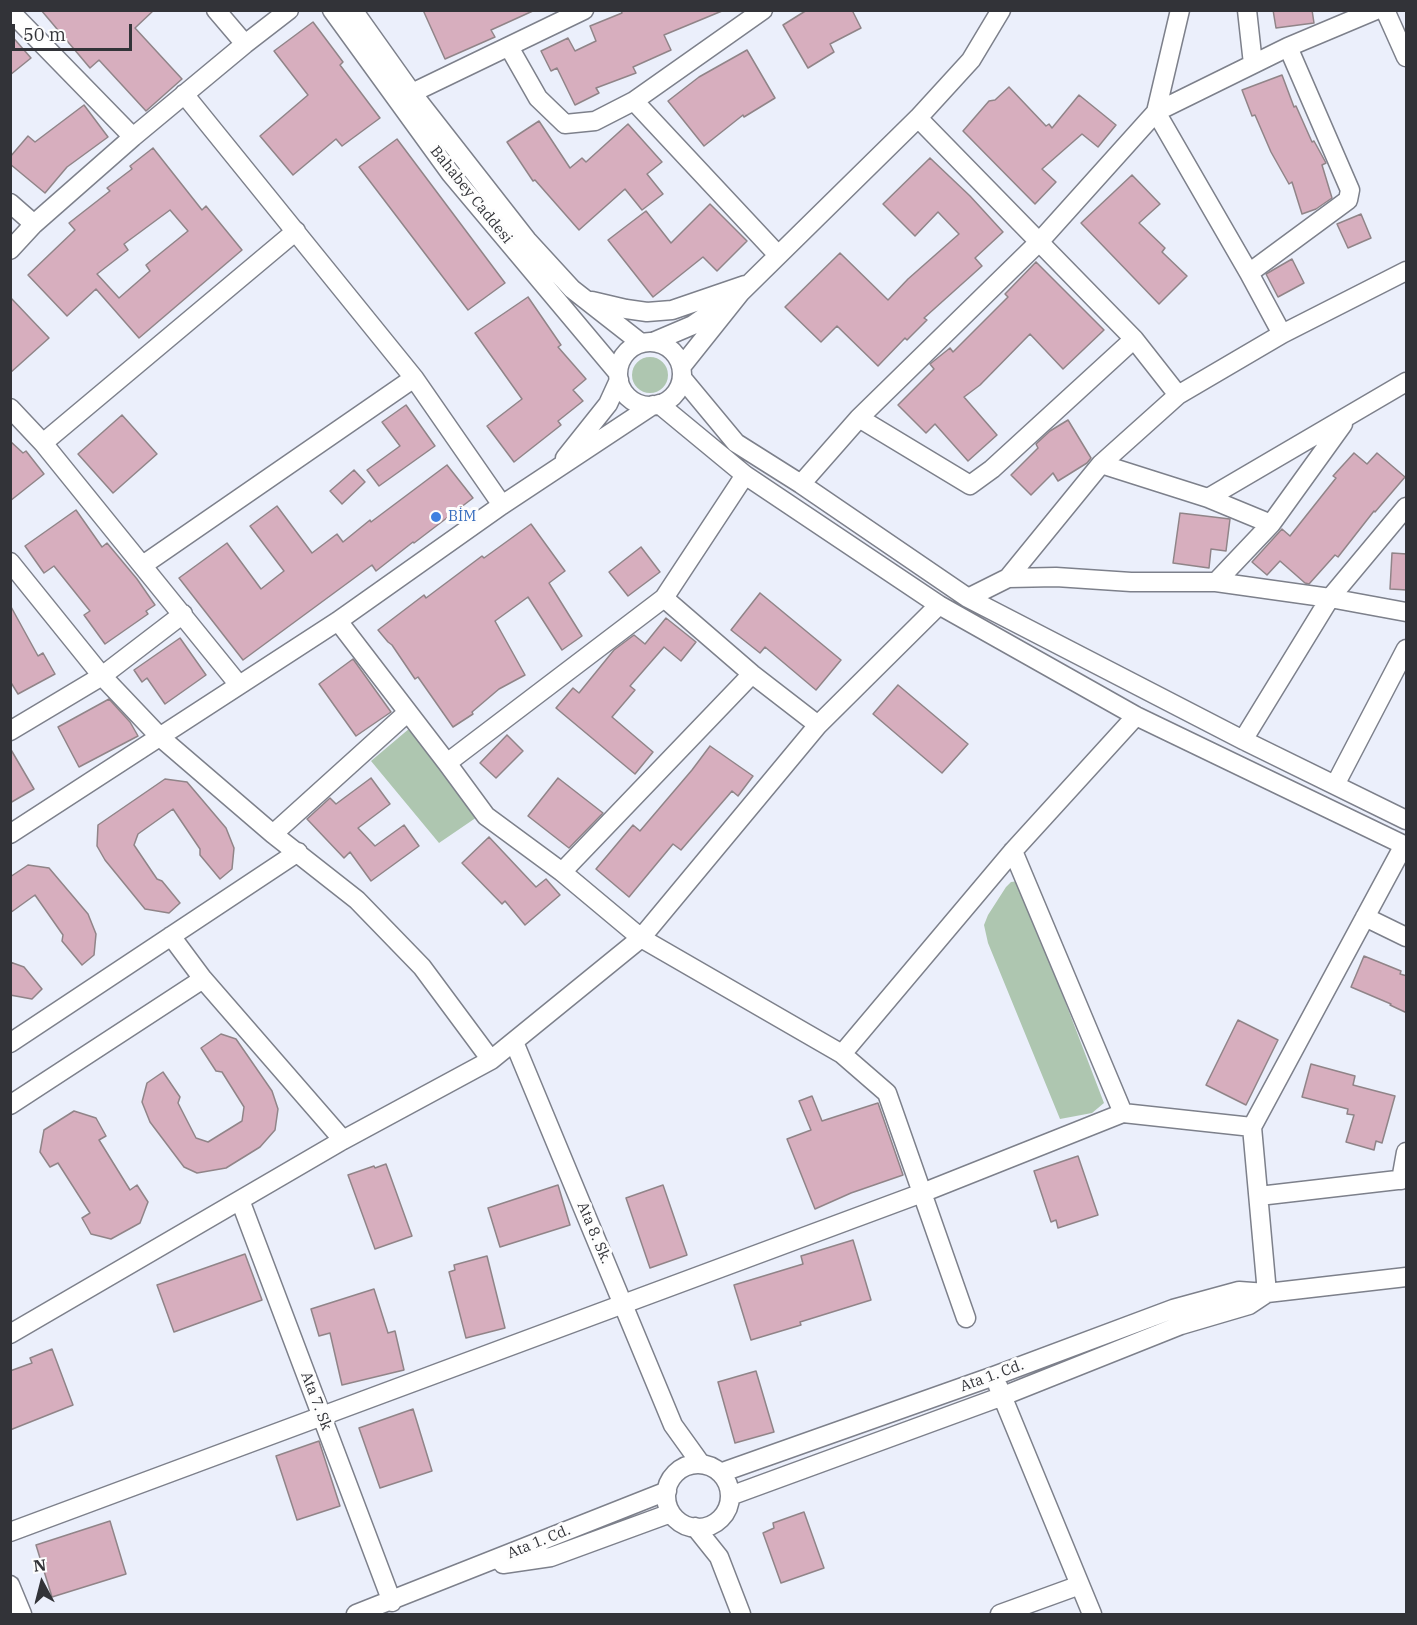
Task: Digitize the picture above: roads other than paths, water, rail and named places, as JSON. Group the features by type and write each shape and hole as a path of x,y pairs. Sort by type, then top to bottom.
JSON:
{"street":[{"path":"216,10 245,44"},
{"path":"10,250 34,224 133,137 289,10"},
{"name":"Bahabey Caddesi","path":"332,10 451,174 619,376"},
{"name":"Bahabey Caddesi","path":"353,10 412,93 527,240 572,290 647,343"},
{"path":"412,93 584,10"},
{"path":"509,47 538,98 565,124 595,121 634,101 763,10"},
{"path":"10,834 338,621 556,468 674,395 682,372 745,288 918,118 971,60 1001,10"},
{"path":"1180,10 1156,112 1282,334"},
{"path":"1247,10 1253,64"},
{"path":"801,484 859,418 1041,241 1156,112 1288,47 1376,10"},
{"path":"1384,10 1407,57"},
{"path":"10,11 133,137"},
{"path":"1249,273 1348,200 1350,190 1288,47"},
{"path":"184,94 414,378 502,505"},
{"path":"634,101 778,255"},
{"path":"918,118 1041,241 1134,339 1178,394"},
{"path":"10,203 34,224"},
{"path":"43,443 296,231"},
{"path":"968,598 1008,578 1101,464 1178,394 1282,334 1407,270"},
{"path":"556,468 608,404 619,376 620,363 625,354 693,325 745,288"},
{"path":"572,290 597,303 647,312 672,310 745,288"},
{"path":"859,418 970,485 992,469 1134,339"},
{"path":"647,343 671,350 678,357 682,372 736,443 801,484 968,598 1243,740 1407,820"},
{"path":"619,376 622,389 635,402 656,405 746,476 939,605 1136,716 1405,845 1252,1127 1267,1293"},
{"path":"143,565 414,378"},
{"path":"1208,498 1407,382"},
{"path":"10,408 43,443 239,685"},
{"path":"1216,582 1271,524 1348,418"},
{"path":"1101,464 1208,498 1271,524"},
{"path":"447,763 664,598 746,476"},
{"path":"1243,740 1330,598 1407,507"},
{"path":"10,562 102,676 160,738 273,834 357,900 422,967 491,1060"},
{"path":"1008,578 1056,577 1131,582 1216,582 1330,598 1407,612"},
{"path":"664,598 752,674 818,725"},
{"path":"10,1334 19,1323 343,1140 491,1060 514,1042 641,938 818,725 939,605"},
{"path":"12,726 102,676 183,614"},
{"path":"338,621 486,816 562,872 641,938 842,1054 887,1093 966,1318"},
{"path":"1335,785 1407,650"},
{"path":"562,872 752,674"},
{"path":"273,834 408,712"},
{"path":"842,1054 1013,851 1136,716"},
{"path":"1013,851 1123,1113"},
{"path":"10,1043 298,852"},
{"path":"1365,917 1407,937"},
{"path":"171,936 203,979 343,1140"},
{"path":"10,1106 203,979"},
{"name":"Ata 8. Sk.","path":"514,1042 673,1425"},
{"path":"10,1532 922,1193 1123,1113 1252,1127"},
{"path":"1259,1196 1404,1179 1407,1152"},
{"name":"Ata 7. Sk","path":"240,1200 322,1416 387,1607"},
{"name":"Ata 1. Cd.","path":"720,1473 1173,1310 1239,1291 1267,1293 1407,1277"},
{"name":"Ata 1. Cd.","path":"730,1497 1003,1396 1180,1325 1249,1305 1267,1293"},
{"path":"994,1376 1092,1614"},
{"path":"673,1425 701,1464"},
{"path":"673,1425 677,1473"},
{"path":"701,1464 720,1473 727,1482 730,1503 719,1521 709,1526 688,1527 678,1521 667,1504 668,1484 677,1473 690,1465 701,1464"},
{"name":"Ata 1. Cd.","path":"356,1614 387,1607 478,1567 667,1491"},
{"name":"Ata 1. Cd.","path":"478,1567 551,1557 671,1513"},
{"path":"719,1521 719,1557"},
{"path":"695,1527 719,1557 741,1614"},
{"path":"10,1585 22,1614"},
{"path":"1000,1614 1080,1585"}],"place":[{"name":"BİM","path":"436,517"}]}
